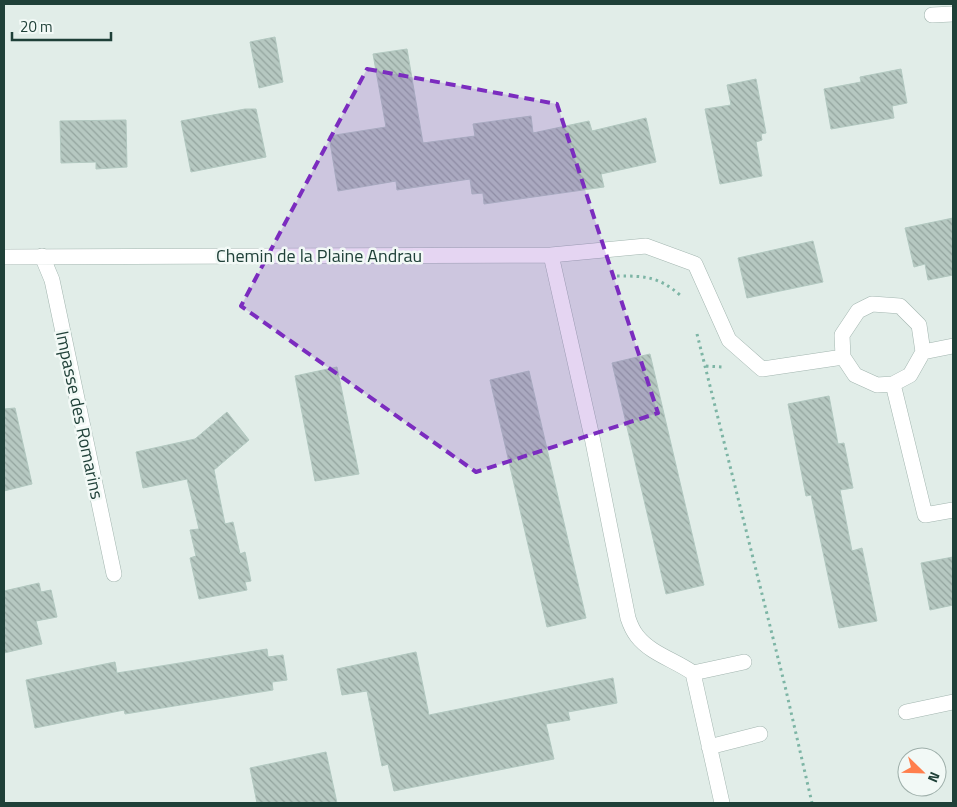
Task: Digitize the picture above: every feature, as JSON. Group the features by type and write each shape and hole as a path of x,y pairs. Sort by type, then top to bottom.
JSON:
{"street":[{"path":"932,15 953,14"},
{"name":"Chemin de la Plaine Andrau","path":"4,257 551,254 646,246 695,264 729,340 762,369 843,357"},
{"path":"551,254 570,335 628,618 636,635 649,648 681,664 693,673 722,803"},
{"name":"Impasse des Romarins","path":"42,256 52,280 114,574"},
{"path":"872,304 900,306 919,325 923,352 910,375 893,384 877,385 855,375 843,357 842,335 858,311 872,304"},
{"path":"923,352 953,346"},
{"path":"893,384 925,515 953,510"},
{"path":"693,673 744,662"},
{"path":"906,712 953,702"},
{"path":"709,747 760,734"}],"path":[{"path":"616,276 645,276 668,284 682,296"},
{"path":"696,329 786,686 812,803"}],"highlighted area":[{"path":"367,69 557,104 658,413 476,472 241,306"}],"building":[{"path":"275,37 283,82 259,88 250,42"},
{"path":"407,49 423,143 475,136 473,124 531,116 533,133 589,121 592,131 646,118 656,162 601,174 604,187 484,204 483,193 472,194 470,179 397,190 396,181 338,191 329,136 386,127 373,54"},
{"path":"901,69 907,103 892,106 894,118 831,129 824,89 861,82 860,77"},
{"path":"756,79 766,133 761,134 762,140 756,142 762,176 720,184 705,109 731,105 727,85"},
{"path":"245,109 256,109 266,157 191,172 181,121"},
{"path":"126,120 127,167 96,169 96,162 61,163 60,121"},
{"path":"953,218 953,275 928,280 925,264 914,267 905,228"},
{"path":"813,241 823,282 747,298 738,258"},
{"path":"650,354 704,585 666,594 612,363"},
{"path":"337,367 359,474 315,481 295,376"},
{"path":"529,371 586,618 547,627 490,380"},
{"path":"829,396 838,444 844,443 853,488 840,490 852,551 862,548 877,621 839,628 811,495 806,496 788,404"},
{"path":"15,408 32,484 4,491 4,409"},
{"path":"227,412 249,440 214,470 225,524 233,522 240,554 245,552 251,581 245,582 247,590 199,599 190,558 196,556 190,530 199,529 187,479 143,488 136,452 195,439"},
{"path":"953,557 953,605 930,610 921,563"},
{"path":"39,583 41,592 51,590 57,617 36,621 42,644 4,653 4,591"},
{"path":"267,649 268,657 283,655 287,680 272,682 273,690 125,714 124,710 35,728 26,680 115,662 117,673"},
{"path":"416,652 429,715 613,678 617,703 568,712 570,720 546,724 554,759 394,791 388,764 382,766 367,691 342,695 337,669"},
{"path":"326,752 337,803 257,803 250,768"}]}
